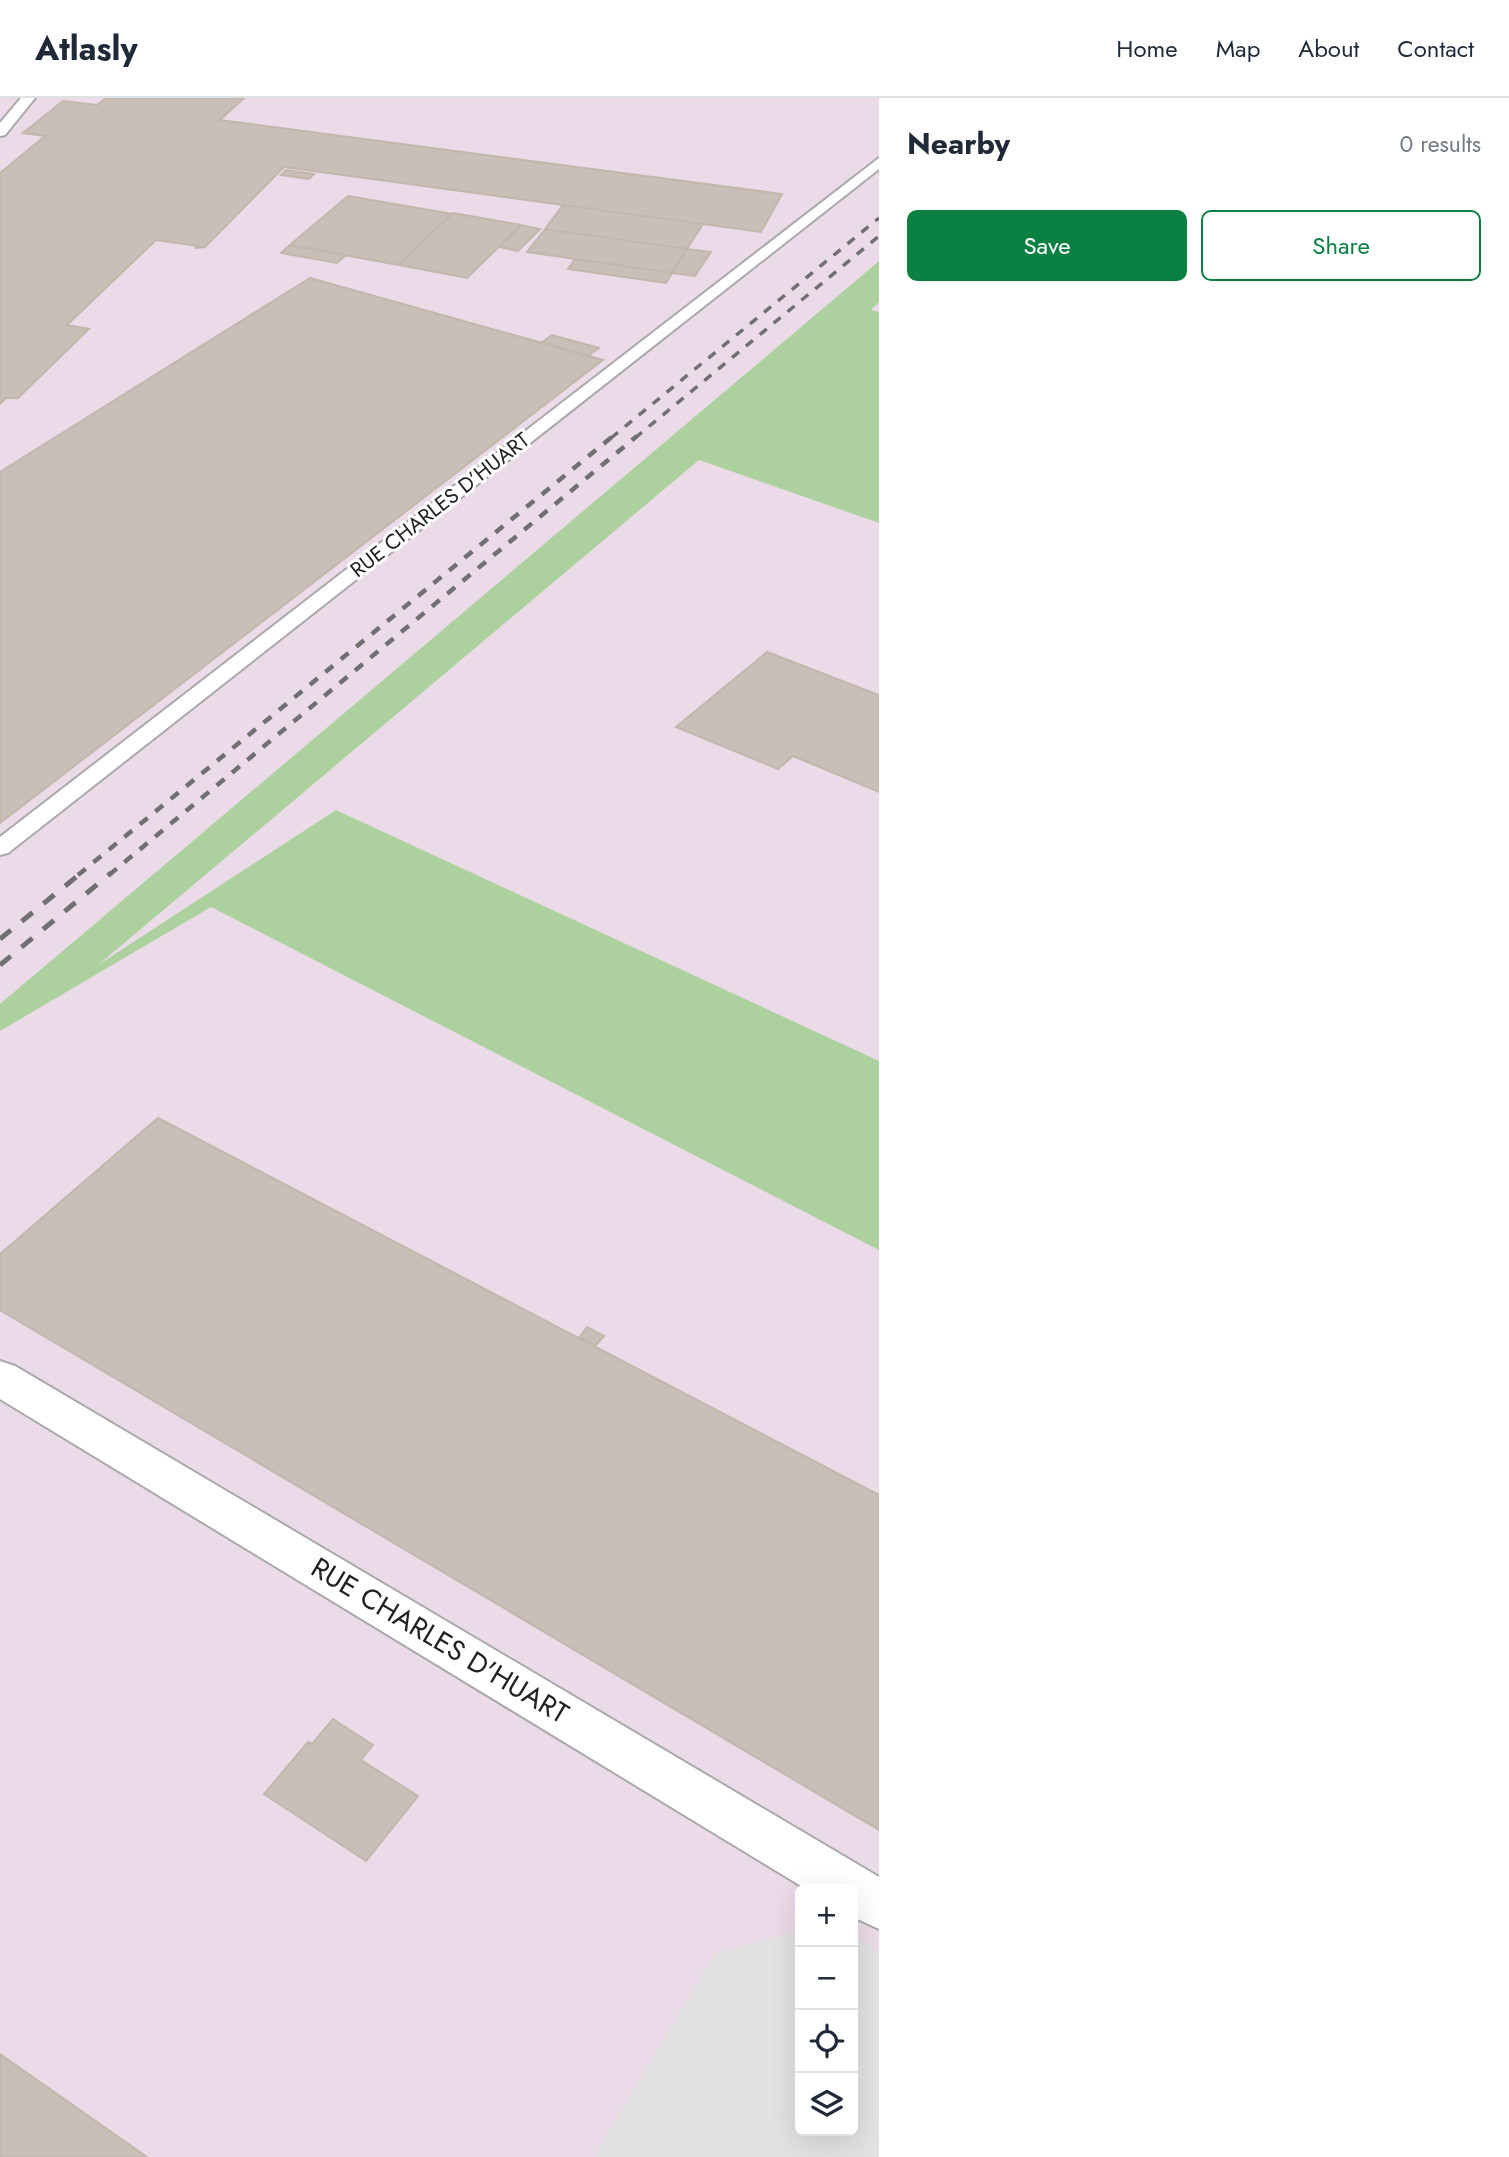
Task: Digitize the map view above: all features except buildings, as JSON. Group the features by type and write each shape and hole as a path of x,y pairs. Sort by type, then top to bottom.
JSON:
{"street":[{"name":"RUE CHARLES D'HUART","path":"0,1378 879,1905"}],"lane":[{"path":"0,132 28,98"},
{"name":"RUE CHARLES D’HUART","path":"0,848 879,162"}],"shaded area":[{"path":"0,98 879,98 879,2157 0,2157"},
{"path":"795,1932 795,2136 858,2136 858,1941 879,1952 879,2157 594,2157 715,1953"}],"green space":[{"path":"879,261 879,302 871,310 879,312 879,523 699,460 98,965 336,810 879,1061 879,1250 211,907 0,1031 0,1004"}],"railway":[{"path":"611,438 879,218"},
{"path":"635,438 879,236"},
{"path":"78,875 613,436"},
{"path":"109,875 637,436"},
{"path":"0,939 81,873"},
{"path":"0,965 111,873"}]}
